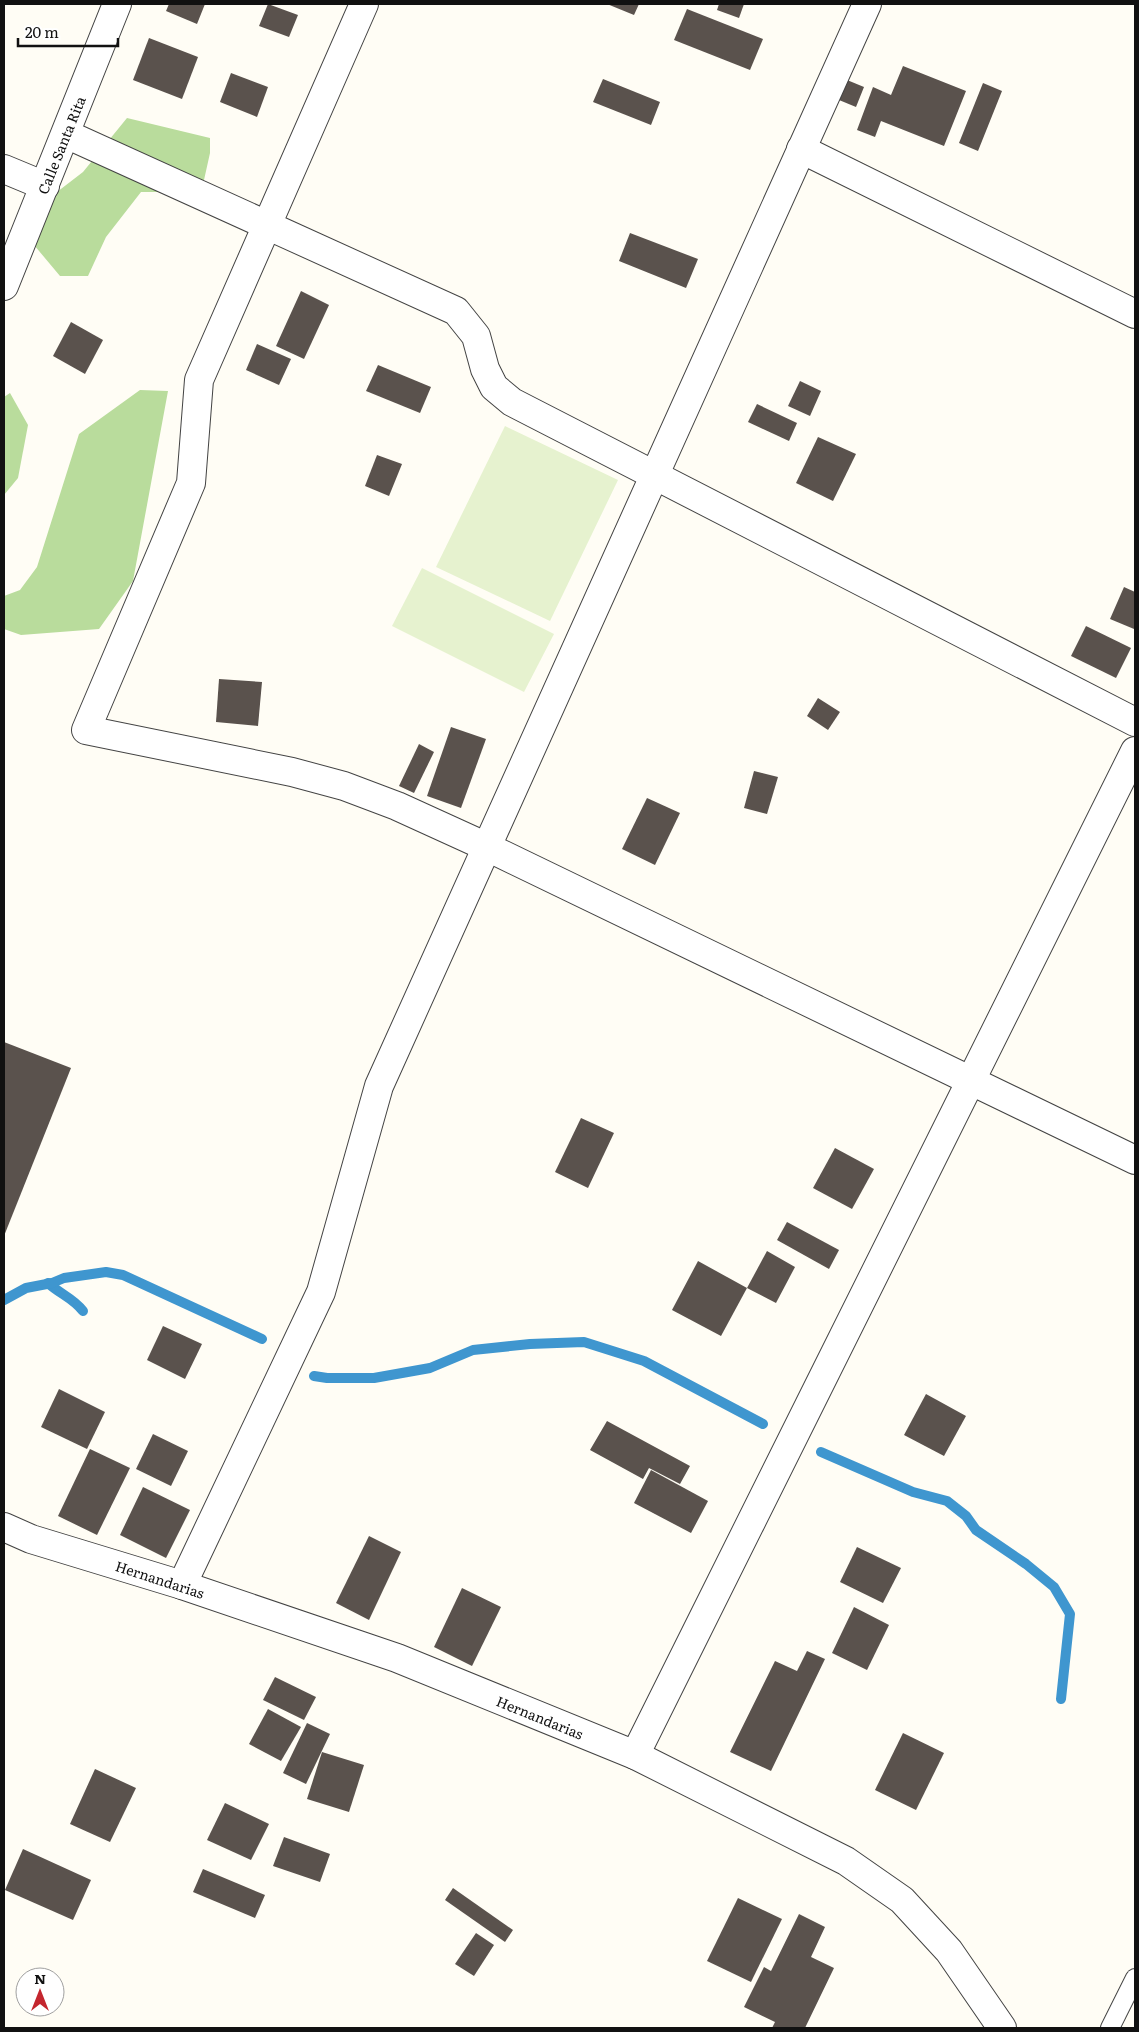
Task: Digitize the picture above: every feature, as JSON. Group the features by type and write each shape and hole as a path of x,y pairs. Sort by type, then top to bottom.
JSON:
{"street":[{"name":"Calle Santa Rita","path":"4,286 117,4"},
{"path":"364,4 199,380 191,483 86,730 292,772 344,786 397,806 487,846 1135,1160"},
{"path":"182,1585 321,1292 379,1086 867,4"},
{"path":"66,134 268,224 456,311 476,336 485,369 494,387 512,402 1135,722"},
{"path":"801,149 1135,314"},
{"path":"4,170 45,186"},
{"path":"635,1755 1135,751"},
{"name":"Hernandarias","path":"4,1527 31,1539 182,1585 397,1658 635,1755 846,1861 902,1900 949,1951 1002,2028"}],"lane":[{"path":"1110,2028 1135,1978"}],"green space":[{"path":"127,118 210,138 210,153 204,180 182,192 141,192 106,237 88,276 60,276 34,245 44,202 83,172"},
{"path":"140,390 168,391 133,581 99,629 21,635 4,629 4,596 20,590 37,567 79,434"},
{"path":"10,393 28,425 18,478 4,495 4,397"},
{"path":"505,426 618,480 550,621 436,567"},
{"path":"422,568 554,634 524,692 392,626"}],"building":[{"path":"169,4 205,4 197,24 166,11"},
{"path":"268,4 298,15 289,37 259,26"},
{"path":"607,4 639,4 634,15"},
{"path":"719,4 744,4 739,18 717,10"},
{"path":"687,9 763,39 750,70 674,40"},
{"path":"149,38 198,57 182,99 133,80"},
{"path":"903,66 966,91 944,146 881,121 875,137 857,130 873,87 891,95"},
{"path":"231,73 268,87 257,117 220,102"},
{"path":"603,79 660,102 651,125 593,102"},
{"path":"847,80 864,87 856,107 839,100"},
{"path":"983,83 1002,91 978,151 959,143"},
{"path":"630,233 698,259 686,288 619,261"},
{"path":"301,291 329,305 304,359 276,346"},
{"path":"71,322 103,340 85,374 53,356"},
{"path":"257,344 291,359 279,385 246,370"},
{"path":"378,365 431,387 420,413 366,391"},
{"path":"800,381 821,391 810,416 788,406"},
{"path":"757,404 797,423 789,441 748,422"},
{"path":"818,437 856,454 833,501 796,483"},
{"path":"377,455 402,464 389,496 365,486"},
{"path":"1124,587 1135,592 1134,629 1110,619"},
{"path":"1086,626 1131,648 1116,678 1071,656"},
{"path":"219,679 262,682 258,726 216,722"},
{"path":"818,698 840,712 828,730 807,716"},
{"path":"451,727 486,739 461,808 427,796"},
{"path":"419,744 434,752 414,793 399,786"},
{"path":"754,771 778,777 767,814 744,808"},
{"path":"647,798 680,813 655,865 622,849"},
{"path":"4,1042 71,1068 4,1236"},
{"path":"581,1118 614,1133 588,1188 555,1172"},
{"path":"835,1148 874,1169 852,1209 813,1188"},
{"path":"787,1222 839,1250 829,1269 777,1240"},
{"path":"767,1251 795,1267 776,1303 747,1288"},
{"path":"698,1261 747,1288 721,1336 672,1310"},
{"path":"163,1326 202,1344 185,1379 147,1360"},
{"path":"59,1389 105,1412 87,1449 41,1427"},
{"path":"926,1394 966,1416 944,1456 904,1435"},
{"path":"607,1421 690,1466 680,1484 649,1468 643,1479 590,1450"},
{"path":"153,1434 188,1451 171,1486 136,1469"},
{"path":"90,1449 130,1468 97,1535 58,1516"},
{"path":"651,1470 708,1501 691,1533 634,1503"},
{"path":"143,1487 190,1510 166,1558 120,1535"},
{"path":"369,1536 401,1552 369,1620 336,1603"},
{"path":"857,1547 901,1568 883,1603 840,1582"},
{"path":"462,1588 501,1607 472,1666 434,1647"},
{"path":"854,1607 889,1625 867,1670 832,1653"},
{"path":"807,1651 825,1659 771,1771 730,1752 775,1661 797,1671"},
{"path":"275,1677 316,1697 304,1720 263,1700"},
{"path":"268,1709 301,1727 281,1761 249,1744"},
{"path":"307,1723 330,1734 306,1784 283,1773"},
{"path":"903,1733 944,1753 916,1810 875,1790"},
{"path":"322,1752 364,1765 349,1812 307,1799"},
{"path":"95,1769 136,1788 110,1842 70,1824"},
{"path":"225,1803 269,1824 251,1860 207,1840"},
{"path":"284,1837 330,1854 320,1882 273,1866"},
{"path":"23,1849 91,1880 73,1920 5,1890"},
{"path":"203,1869 265,1895 255,1918 193,1892"},
{"path":"453,1888 513,1930 505,1942 445,1900"},
{"path":"738,1898 782,1919 751,1982 707,1961"},
{"path":"799,1914 825,1927 811,1957 834,1968 805,2028 772,2028 775,2022 744,2007 764,1967 771,1971"},
{"path":"476,1933 494,1945 474,1976 455,1964"}],"waterway":[{"path":"4,1300 26,1288 52,1283 64,1278 106,1272 123,1275 262,1339"},
{"path":"48,1283 83,1311"},
{"path":"314,1376 327,1378 374,1378 430,1368 473,1350 530,1344 584,1342 644,1361 763,1424"},
{"path":"821,1452 913,1492 947,1501 966,1516 976,1530 1026,1564 1054,1587 1070,1614 1061,1699"}]}
